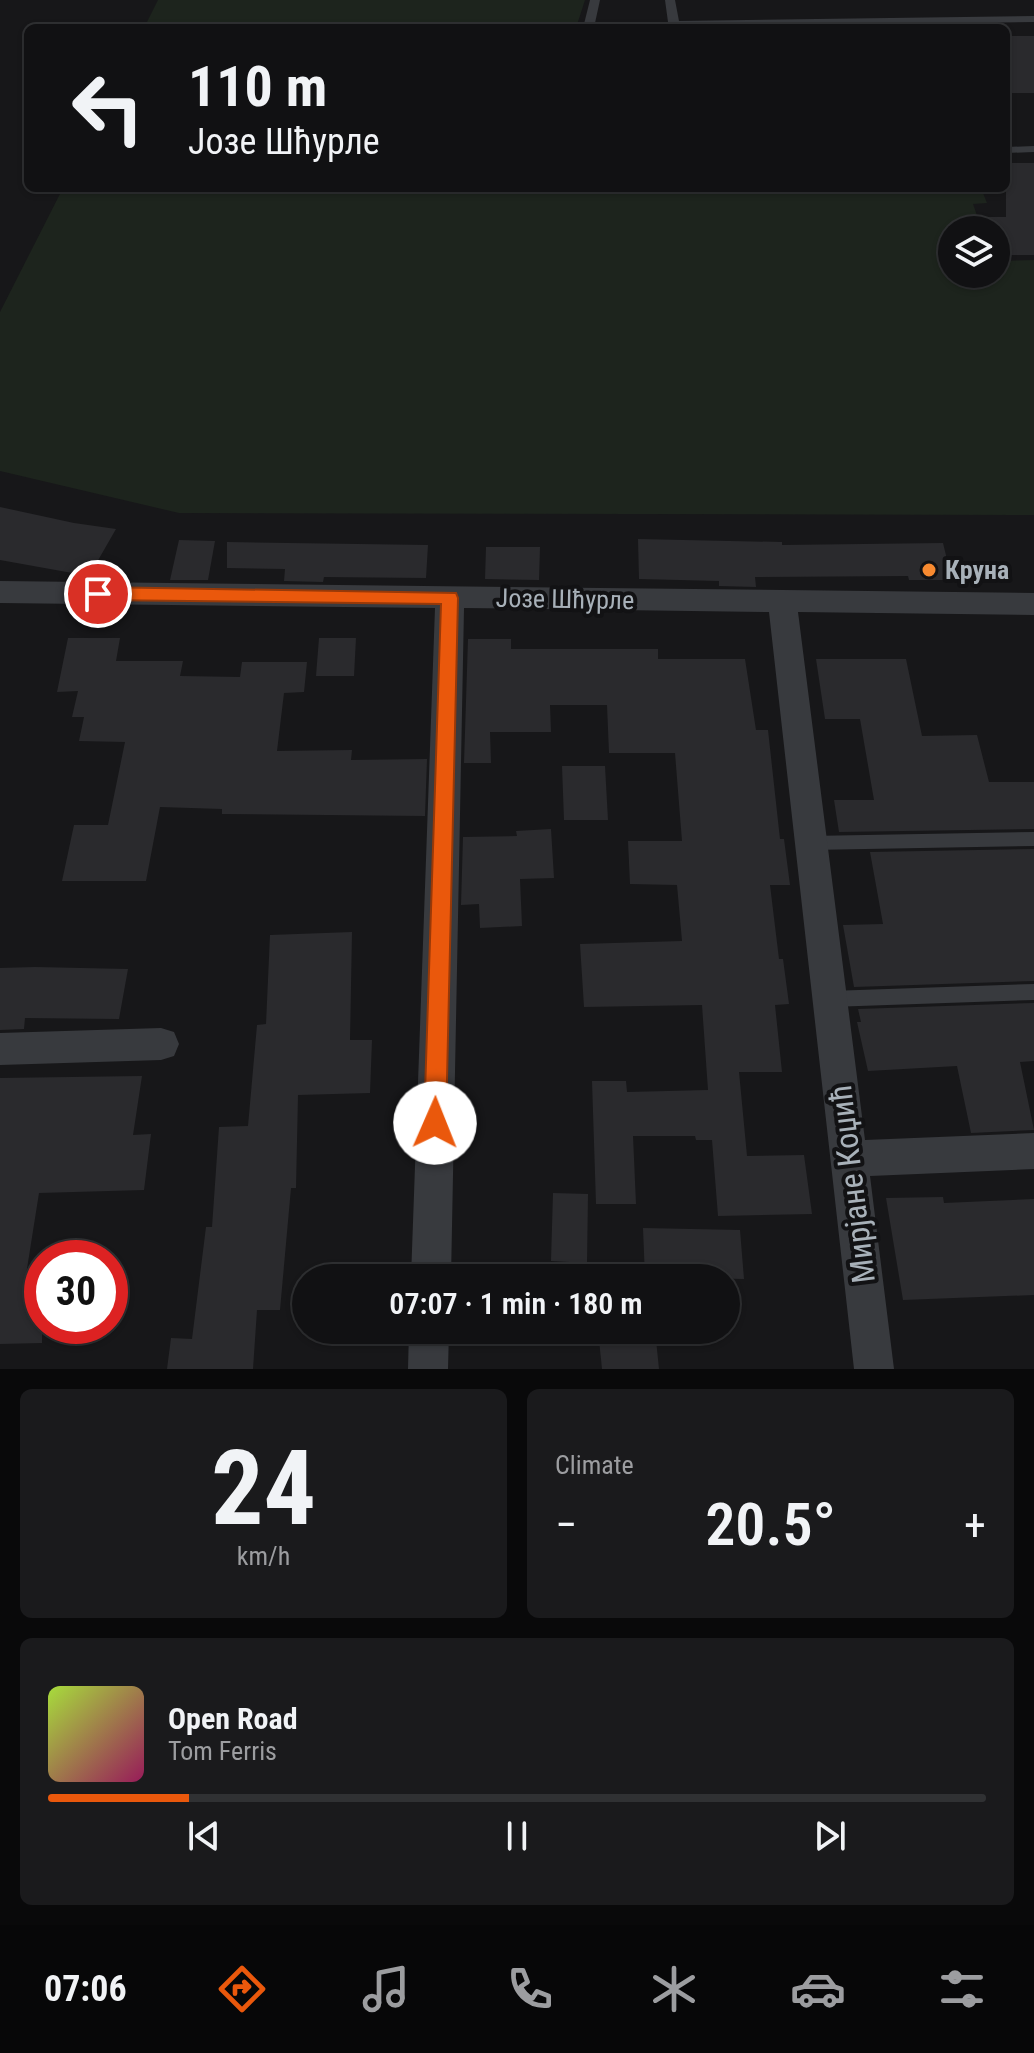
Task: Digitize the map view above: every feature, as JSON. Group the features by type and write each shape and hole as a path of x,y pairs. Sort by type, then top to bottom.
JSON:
{"street":[{"name":"Јозе Шћурле","path":"0,592 1034,604"},
{"path":"431,1264 450,598"},
{"name":"Мирјане Коџић","path":"782,601 874,1369"},
{"path":"0,1049 161,1044"},
{"path":"849,1159 1034,1151"},
{"path":"428,1369 429,1344"}],"lane":[{"path":"590,24 595,0"},
{"path":"670,0 674,24"},
{"path":"734,24 1034,19"},
{"path":"1010,150 1034,149"},
{"path":"810,843 1034,839"},
{"path":"830,999 1034,992"}],"shaded area":[{"path":"158,0 585,0 577,24 146,24"},
{"path":"61,192 983,192 987,203 973,204 977,216 938,216 938,288 1010,288 1010,261 1034,260 1034,515 179,513 0,471 0,312"}],"building":[{"path":"1010,36 1034,36 1034,93 1010,93"},
{"path":"1010,163 1034,163 1034,255 1010,255 1010,216 1006,216 1006,192 1010,192"},
{"path":"0,507 116,529 89,576 0,560"},
{"path":"638,539 782,542 782,545 943,543 952,580 909,580 908,576 755,577 756,587 719,586 719,581 639,579"},
{"path":"179,540 215,541 208,580 170,580"},
{"path":"227,542 428,545 426,578 324,577 323,582 284,581 285,569 227,568"},
{"path":"486,547 540,547 539,580 485,579"},
{"path":"68,638 120,638 116,661 183,661 180,676 240,677 242,662 307,662 304,692 284,693 277,751 352,750 351,760 427,759 425,816 222,814 222,809 160,807 146,881 62,881 74,825 108,825 125,742 79,741 84,717 72,717 78,691 57,692"},
{"path":"319,638 356,638 354,676 316,676"},
{"path":"468,639 511,639 511,649 658,649 658,659 745,659 756,730 768,730 780,839 784,839 790,885 770,885 779,959 783,959 789,1004 775,1005 782,1072 739,1072 747,1156 804,1155 812,1214 718,1216 712,1140 696,1140 695,1136 633,1136 636,1204 596,1204 592,1081 626,1081 627,1092 708,1090 702,1005 584,1007 580,944 682,941 677,885 630,884 628,841 682,841 675,753 609,753 607,705 550,705 551,732 490,732 491,763 464,763"},
{"path":"816,659 906,659 922,736 977,735 989,782 1034,782 1034,829 839,832 834,800 874,800 860,719 825,719"},
{"path":"562,766 605,766 608,820 564,820"},
{"path":"551,829 554,878 520,879 522,926 480,928 479,904 461,905 463,837 517,836 516,831"},
{"path":"1034,849 1034,981 854,987 843,925 883,924 870,852"},
{"path":"352,932 350,1040 372,1040 370,1093 298,1095 296,1188 291,1188 280,1310 257,1310 253,1369 167,1369 171,1338 192,1339 206,1227 212,1227 219,1127 248,1126 257,1025 266,1024 270,935"},
{"path":"0,968 128,969 119,1019 25,1018 24,1029 0,1030"},
{"path":"1034,1003 1034,1061 1020,1062 1034,1130 971,1133 957,1066 868,1071 857,1022 861,1022 858,1009"},
{"path":"142,1076 133,1135 151,1134 144,1190 39,1193 32,1240 24,1240 24,1343 0,1344 0,1078"},
{"path":"553,1193 588,1194 587,1263 551,1261"},
{"path":"943,1197 944,1203 1034,1199 1034,1295 903,1300 886,1198"},
{"path":"643,1228 740,1230 744,1279 740,1279 740,1264 644,1264"},
{"path":"599,1344 656,1344 659,1369 602,1369"}],"place":[{"name":"Круна","path":"929,570"}],"route":[{"path":"98,594 450,598 435,1123"}]}
